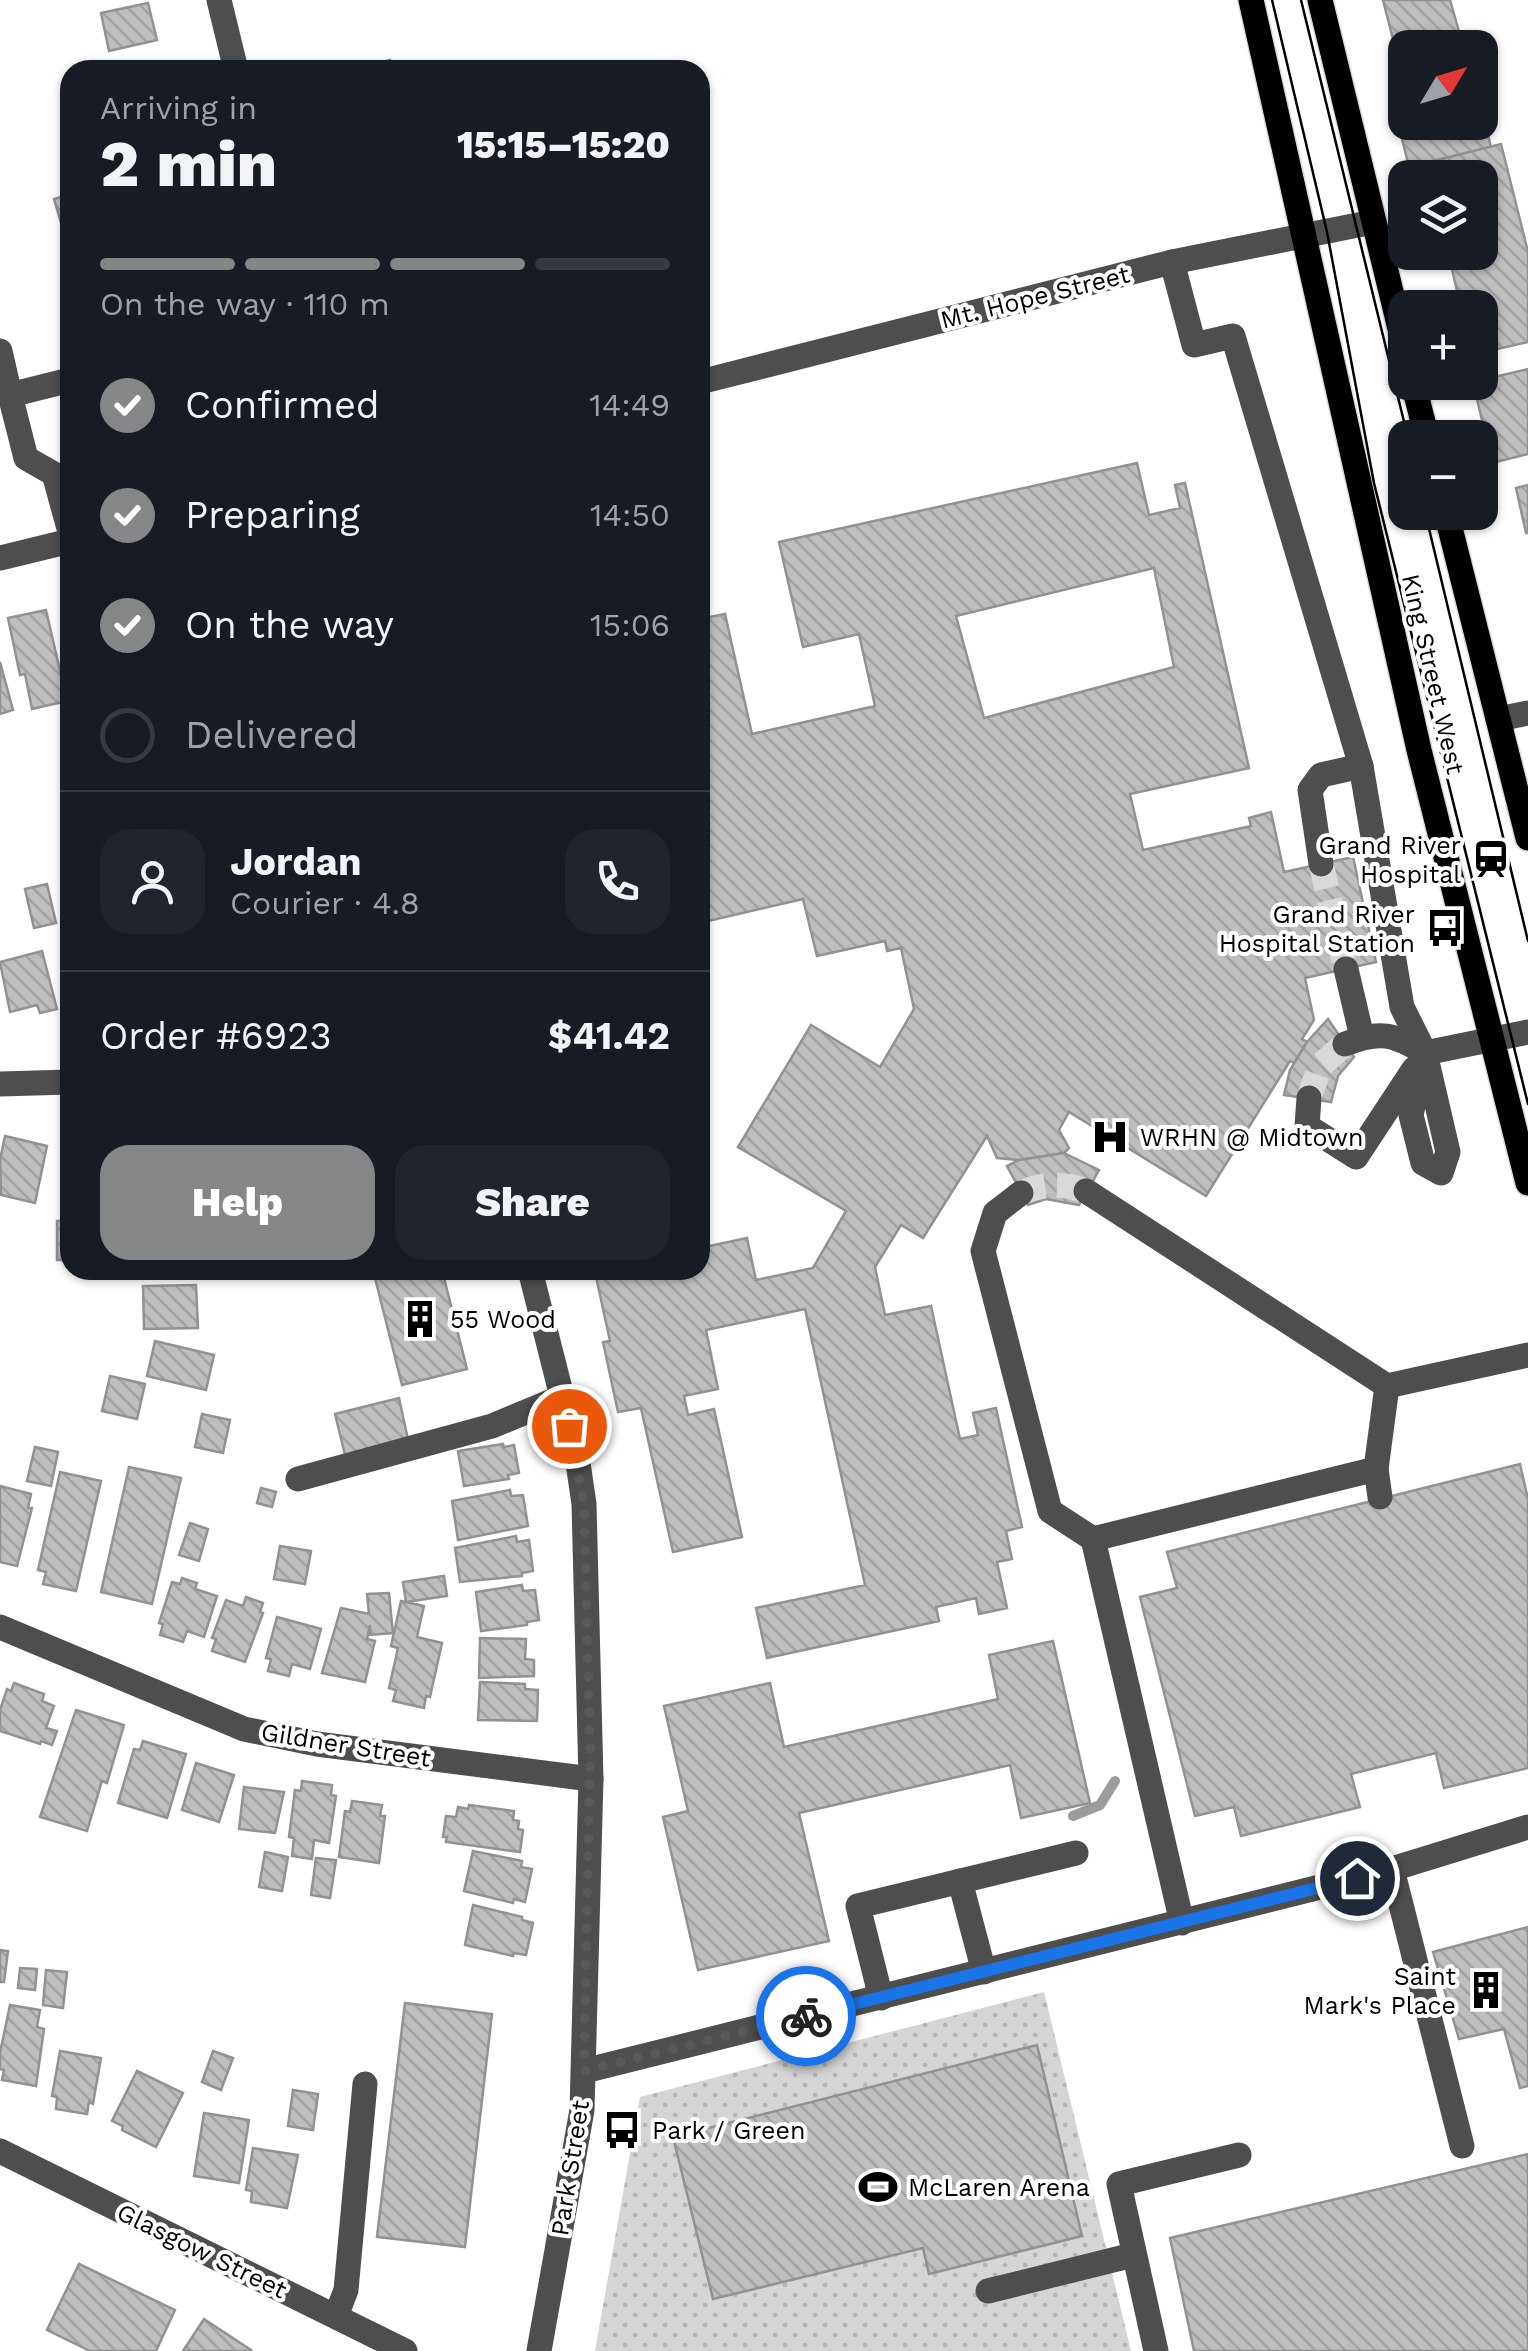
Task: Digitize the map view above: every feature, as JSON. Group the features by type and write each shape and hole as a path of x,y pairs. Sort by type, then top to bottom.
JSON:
{"main road":[{"name":"King Street West","path":"1250,0 1419,750 1528,1183"},
{"path":"1320,0 1390,290"},
{"name":"King Street West","path":"1451,530 1528,838"}],"street":[{"path":"218,0 233,60"},
{"name":"Mt. Hope Street","path":"710,379 1172,262 1373,222"},
{"path":"1172,262 1194,345 1233,336 1361,766 1402,1007 1425,1052"},
{"path":"0,351 26,458 54,474 60,496"},
{"path":"10,395 60,382"},
{"path":"0,558 60,543"},
{"path":"1498,719 1528,713"},
{"path":"1322,864 1310,790 1321,775 1361,766"},
{"path":"1346,968 1353,1040 1397,1036 1425,1052 1528,1032"},
{"path":"1309,1098 1307,1126 1356,1157 1425,1052"},
{"path":"0,1084 60,1082"},
{"path":"1086,1191 1387,1386 1528,1354"},
{"path":"1021,1194 995,1213 982,1251 1050,1511 1093,1539 1182,1922"},
{"name":"Park Street","path":"533,1280 577,1456 584,1504 590,1779 582,2110 539,2351"},
{"path":"1380,1498 1376,1469 1387,1386"},
{"path":"298,1479 492,1426 562,1397"},
{"path":"1093,1539 1376,1469"},
{"name":"Gildner Street","path":"0,1627 244,1729 317,1744 590,1779"},
{"path":"584,2071 1392,1869 1528,1827"},
{"path":"881,1998 858,1906 1076,1853"},
{"path":"1392,1869 1462,2146"},
{"path":"960,1881 984,1972"},
{"path":"336,2316 346,2290 366,2084"},
{"name":"Glasgow Street","path":"0,2151 405,2351"},
{"path":"1156,2351 1132,2255 1120,2184 1240,2156"},
{"path":"988,2291 1132,2255"}],"shaded area":[{"path":"1044,1992 1131,2351 595,2351 640,2097"}],"building":[{"path":"1383,0 1450,0 1459,30 1391,30"},
{"path":"148,3 157,40 109,51 101,13"},
{"path":"1402,140 1489,140 1491,147 1438,160 1407,160"},
{"path":"1501,144 1528,252 1528,342 1498,349 1498,290 1457,290 1452,270 1498,270 1498,160 1438,160"},
{"path":"60,197 60,219 54,199"},
{"path":"1528,369 1528,454 1498,462 1498,420 1482,420 1477,400 1498,400 1498,376"},
{"path":"1137,463 1149,515 1180,508 1175,485 1185,483 1249,768 1130,794 1143,850 1251,826 1249,818 1271,812 1284,872 1353,857 1376,962 1305,978 1314,1020 1302,1039 1307,1042 1294,1063 1290,1061 1206,1196 1069,1112 1059,1130 1069,1148 1064,1153 1019,1160 997,1158 987,1136 923,1238 901,1225 875,1267 885,1315 931,1306 960,1439 978,1435 973,1413 996,1408 1022,1527 1006,1531 1012,1559 997,1562 1007,1608 979,1614 976,1598 936,1607 939,1621 767,1658 756,1608 865,1585 805,1309 706,1330 718,1389 684,1396 688,1415 714,1409 742,1537 673,1552 641,1408 618,1412 603,1342 610,1341 597,1280 710,1280 710,1246 747,1238 756,1280 813,1268 846,1211 738,1147 811,1025 880,1067 914,1009 901,948 887,951 885,941 817,956 803,899 710,921 710,617 725,614 752,734 875,706 859,634 803,647 779,542","holes":["1154,568 1174,667 984,718 956,616"]},
{"path":"1528,485 1528,533 1526,533 1516,488"},
{"path":"46,610 60,671 60,703 32,709 8,618"},
{"path":"0,662 13,710 0,714"},
{"path":"47,884 56,923 34,928 25,889"},
{"path":"42,951 57,1009 40,1013 37,1005 10,1012 0,962"},
{"path":"1328,1019 1354,1057 1338,1076 1331,1102 1284,1095 1290,1070 1307,1042"},
{"path":"5,1136 47,1146 35,1203 1,1195 0,1160"},
{"path":"1064,1153 1099,1170 1079,1205 1046,1199 1028,1205 1007,1166 1019,1160"},
{"path":"57,1221 60,1221 60,1260"},
{"name":"55 Wood","path":"376,1280 445,1280 467,1369 402,1385"},
{"path":"196,1285 198,1328 144,1329 143,1286"},
{"path":"155,1341 214,1355 206,1390 147,1376"},
{"path":"110,1376 145,1384 137,1419 102,1411"},
{"path":"399,1398 409,1444 346,1459 335,1414"},
{"path":"202,1414 230,1420 223,1453 195,1447"},
{"path":"514,1445 519,1473 508,1475 509,1479 464,1486 458,1451"},
{"path":"35,1447 58,1452 51,1486 27,1481"},
{"path":"1520,1464 1528,1499 1528,1768 1444,1788 1436,1753 1351,1774 1360,1807 1241,1836 1234,1807 1195,1816 1140,1597 1177,1588 1167,1552"},
{"path":"129,1467 181,1478 152,1604 101,1592"},
{"path":"60,1472 101,1481 76,1591 43,1584 46,1572 38,1570"},
{"path":"0,1486 31,1494 28,1508 32,1508 17,1566 0,1562"},
{"path":"261,1488 276,1492 272,1507 257,1503"},
{"path":"510,1490 511,1496 523,1495 528,1526 458,1540 452,1501"},
{"path":"190,1523 208,1529 199,1561 179,1555"},
{"path":"516,1536 517,1542 529,1540 533,1571 522,1576 460,1582 455,1548"},
{"path":"280,1546 311,1551 305,1584 274,1579"},
{"path":"444,1576 447,1596 406,1602 403,1582"},
{"path":"182,1578 197,1583 195,1589 217,1596 204,1637 187,1631 183,1642 160,1635 163,1624 159,1623 172,1582 180,1584"},
{"path":"522,1585 523,1591 535,1590 539,1620 481,1631 476,1592"},
{"path":"389,1593 393,1633 370,1635 370,1625 367,1639 375,1641 365,1682 322,1673 341,1608 369,1614 367,1594"},
{"path":"246,1597 263,1603 263,1613 245,1662 212,1651 216,1639 212,1638 226,1600 243,1606"},
{"path":"401,1601 424,1606 417,1637 442,1643 424,1708 393,1701 396,1690 389,1688 398,1648 391,1646"},
{"path":"277,1617 321,1629 310,1669 292,1664 289,1676 268,1671 271,1659 266,1658"},
{"path":"480,1638 526,1639 525,1659 534,1660 534,1676 479,1678"},
{"path":"1053,1641 1090,1803 1021,1818 1010,1765 799,1813 829,1941 698,1970 663,1817 688,1811 664,1706 770,1683 784,1747 998,1699 989,1655"},
{"path":"480,1682 525,1684 525,1689 538,1690 537,1721 478,1720"},
{"path":"14,1683 44,1694 42,1701 54,1706 46,1728 57,1731 52,1745 0,1731 0,1710 7,1689 11,1691"},
{"path":"76,1710 124,1725 107,1783 102,1781 87,1831 40,1817"},
{"path":"143,1741 186,1754 167,1818 118,1803 134,1749 140,1750"},
{"path":"196,1763 234,1775 219,1822 182,1810"},
{"path":"302,1781 332,1785 331,1795 336,1796 329,1843 314,1840 312,1859 292,1856 294,1838 289,1837 295,1790 301,1791"},
{"path":"244,1787 284,1792 275,1833 239,1829"},
{"path":"352,1801 382,1805 380,1816 385,1816 379,1863 339,1857 345,1811 350,1812"},
{"path":"469,1805 514,1811 513,1820 519,1821 518,1829 523,1830 520,1852 446,1842 446,1816 456,1817 458,1807 468,1809"},
{"path":"473,1851 522,1861 521,1867 532,1869 525,1902 514,1899 513,1903 464,1891"},
{"path":"265,1852 288,1857 282,1891 259,1887"},
{"path":"316,1858 336,1860 330,1898 311,1895"},
{"path":"473,1905 533,1923 526,1955 513,1956 465,1945"},
{"name":"Saint Mark's Place","path":"1528,1927 1528,2086 1520,2088 1504,2029 1459,2039 1433,1952"},
{"path":"0,1950 8,1951 4,1982 0,1982"},
{"path":"20,1968 37,1969 35,1990 18,1988"},
{"path":"46,1970 67,1972 63,2008 43,2005"},
{"path":"405,2003 492,2014 465,2247 377,2237"},
{"path":"10,2005 40,2010 37,2027 44,2029 36,2086 2,2080 0,2053"},
{"name":"McLaren Arena","path":"1037,2045 1082,2236 929,2274 923,2248 713,2299 673,2137"},
{"path":"60,2051 101,2058 93,2104 89,2102 87,2114 56,2109 57,2097 52,2096"},
{"path":"213,2051 233,2058 221,2090 202,2082"},
{"path":"137,2071 183,2093 156,2147 112,2121"},
{"path":"293,2090 318,2094 313,2130 288,2126"},
{"path":"204,2113 249,2120 239,2183 194,2176"},
{"path":"253,2148 298,2155 287,2208 251,2202 252,2191 246,2190"},
{"path":"1528,2154 1528,2351 1194,2351 1170,2238"},
{"path":"79,2264 175,2310 156,2351 90,2351 47,2330"},
{"path":"204,2319 251,2350 183,2351"}],"waterway":[{"path":"1073,1816 1100,1805 1115,1781"}],"tunnel":[{"path":"1321,864 1346,969"},
{"path":"1309,1098 1320,1066 1345,1044"},
{"path":"1021,1193 1054,1185 1086,1191"}],"tram line":[{"path":"1272,0 1327,232 1374,483 1528,1104"},
{"path":"1301,0 1404,420"},
{"path":"1429,530 1528,941"}],"way so far":[{"path":"569,1426 584,1504 590,1750 584,2071 806,2016"}],"place":[{"name":"Grand River Hospital","path":"1491,859"},
{"name":"Grand River Hospital Station","path":"1445,928"},
{"name":"WRHN @ Midtown","path":"1110,1137"},
{"name":"55 Wood","path":"420,1319"},
{"name":"Saint Mark's Place","path":"1486,1990"},
{"name":"Park / Green","path":"622,2130"},
{"name":"McLaren Arena","path":"878,2187"}],"route":[{"path":"806,2016 1357,1878"}]}
